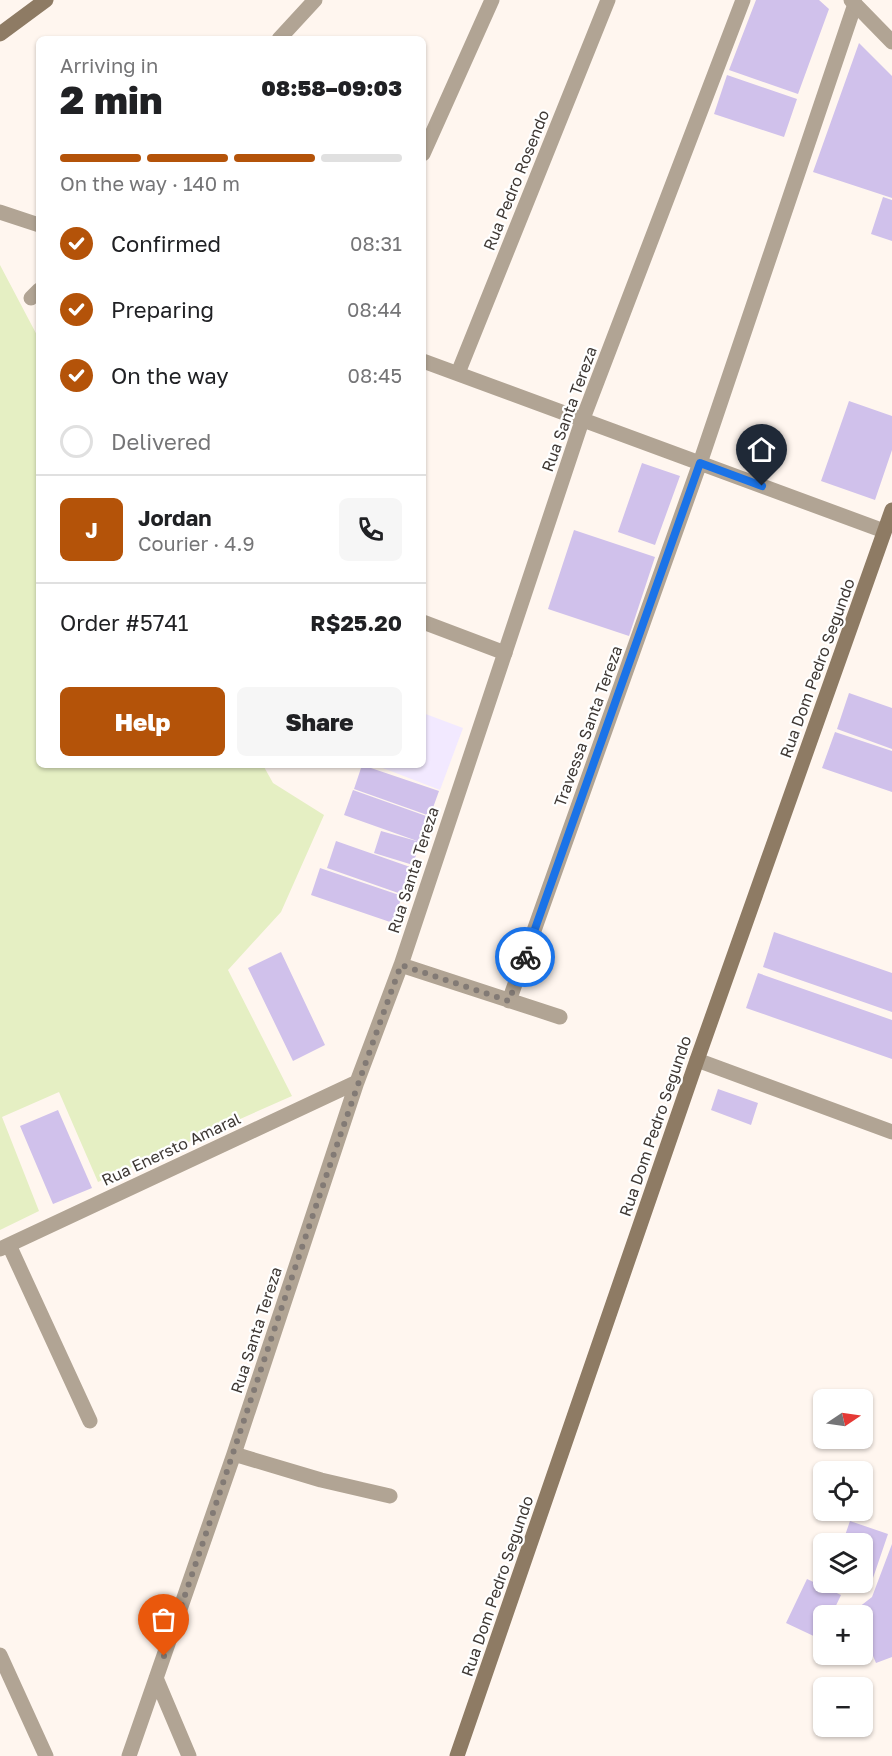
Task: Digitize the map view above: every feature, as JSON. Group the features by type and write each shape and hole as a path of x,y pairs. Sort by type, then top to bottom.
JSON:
{"street":[{"path":"0,34 46,0"},
{"path":"282,36 315,0"},
{"path":"426,147 492,0"},
{"name":"Rua Pedro Rosendo","path":"458,373 608,0"},
{"name":"Rua Santa Tereza","path":"129,1756 234,1454 357,1082 401,965 582,421 744,0"},
{"path":"855,1 892,42"},
{"name":"Travessa Santa Tereza","path":"509,1001 700,463 855,1"},
{"path":"0,212 36,224"},
{"path":"426,362 884,531"},
{"name":"Rua Dom Pedro Segundo","path":"457,1756 697,1060 892,510"},
{"path":"426,623 505,652"},
{"path":"401,965 560,1017"},
{"path":"697,1060 892,1132"},
{"name":"Rua Enersto Amaral","path":"4,1247 357,1082"},
{"path":"4,1247 90,1421"},
{"path":"234,1454 321,1480 390,1496"},
{"path":"0,1655 46,1756"},
{"path":"156,1678 189,1756"}],"shaded area":[{"path":"426,714 463,728 440,790 383,768 426,768"}],"green space":[{"path":"0,265 36,333 36,768 265,768 273,783 324,815 281,912 228,970 292,1096 98,1182 59,1092 2,1117 39,1211 0,1230"}],"building":[{"path":"756,0 819,0 829,9 798,94 729,70"},
{"path":"859,43 892,76 892,198 813,172"},
{"path":"727,75 797,99 784,137 714,114"},
{"path":"883,197 892,200 892,241 871,234"},
{"path":"849,401 892,416 892,450 875,500 821,481"},
{"path":"642,463 680,476 655,545 618,532"},
{"path":"574,530 655,557 629,636 548,609"},
{"path":"849,693 892,708 892,749 837,729"},
{"path":"835,732 892,751 892,792 822,768"},
{"path":"361,768 371,768 439,791 430,816 354,789"},
{"path":"353,790 429,817 420,842 344,815"},
{"path":"381,831 420,842 413,865 374,853"},
{"path":"336,841 413,868 404,895 327,868"},
{"path":"320,868 402,896 393,923 311,895"},
{"path":"774,932 892,973 892,1012 763,967"},
{"path":"281,952 325,1045 293,1061 248,968"},
{"path":"758,973 892,1020 892,1059 746,1008"},
{"path":"718,1089 758,1103 751,1125 711,1110"},
{"path":"58,1110 92,1188 53,1204 20,1126"},
{"path":"850,1521 888,1534 873,1578 873,1533 846,1533"},
{"path":"892,1544 892,1657 876,1663 873,1656 873,1605 862,1605 872,1597"},
{"path":"807,1579 813,1582 813,1593 841,1595 836,1605 813,1605 813,1636 786,1623"}],"way so far":[{"path":"164,1656 234,1454 357,1082 401,965 509,1001 525,957"}],"route":[{"path":"525,957 700,463 762,486"}]}
